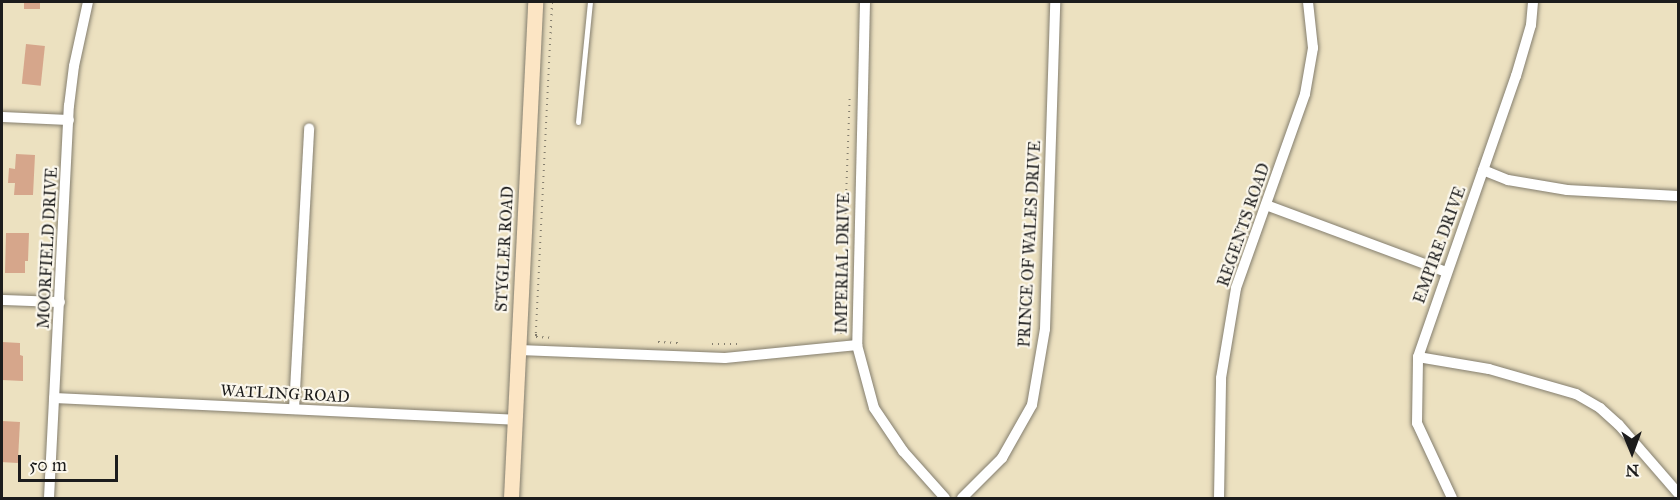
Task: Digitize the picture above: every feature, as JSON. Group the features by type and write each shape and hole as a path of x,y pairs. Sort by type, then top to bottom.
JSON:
{"main road":[{"name":"STYGLER ROAD","path":"511,498 534,2"}],"street":[{"name":"MOORFIELD DRIVE","path":"50,498 69,120 74,66 88,2"},
{"name":"IMPERIAL DRIVE","path":"865,2 857,345 874,408 903,451 945,498"},
{"name":"PRINCE OF WALES DRIVE","path":"962,498 1002,458 1032,405 1045,329 1055,2"},
{"name":"REGENTS ROAD","path":"1219,498 1221,378 1236,288 1305,94 1312,48 1308,2"},
{"name":"EMPIRE DRIVE","path":"1452,498 1417,423 1418,357 1528,35 1533,2"},
{"path":"2,117 69,120"},
{"path":"294,409 309,128"},
{"path":"1483,170 1508,180 1567,190 1678,196"},
{"path":"1266,205 1446,272"},
{"path":"2,300 60,302"},
{"path":"519,350 725,358 857,345"},
{"path":"1418,357 1489,369 1576,394 1600,408 1619,425 1678,493"},
{"name":"WATLING ROAD","path":"54,399 515,420"}],"lane":[{"path":"578,122 590,2"}],"path":[{"path":"552,2 536,337 563,339"},
{"path":"840,334 843,326 850,84"},
{"path":"656,342 685,343"},
{"path":"709,344 741,343"}],"building":[{"path":"24,2 40,2 40,9 24,9"},
{"path":"26,44 45,46 41,86 22,84"},
{"path":"16,154 35,155 33,195 14,195 15,183 8,183 9,168 15,169"},
{"path":"6,233 29,233 25,273 5,273"},
{"path":"2,342 20,343 20,355 23,356 23,381 2,380"},
{"path":"2,421 20,422 18,463 2,462"}]}
